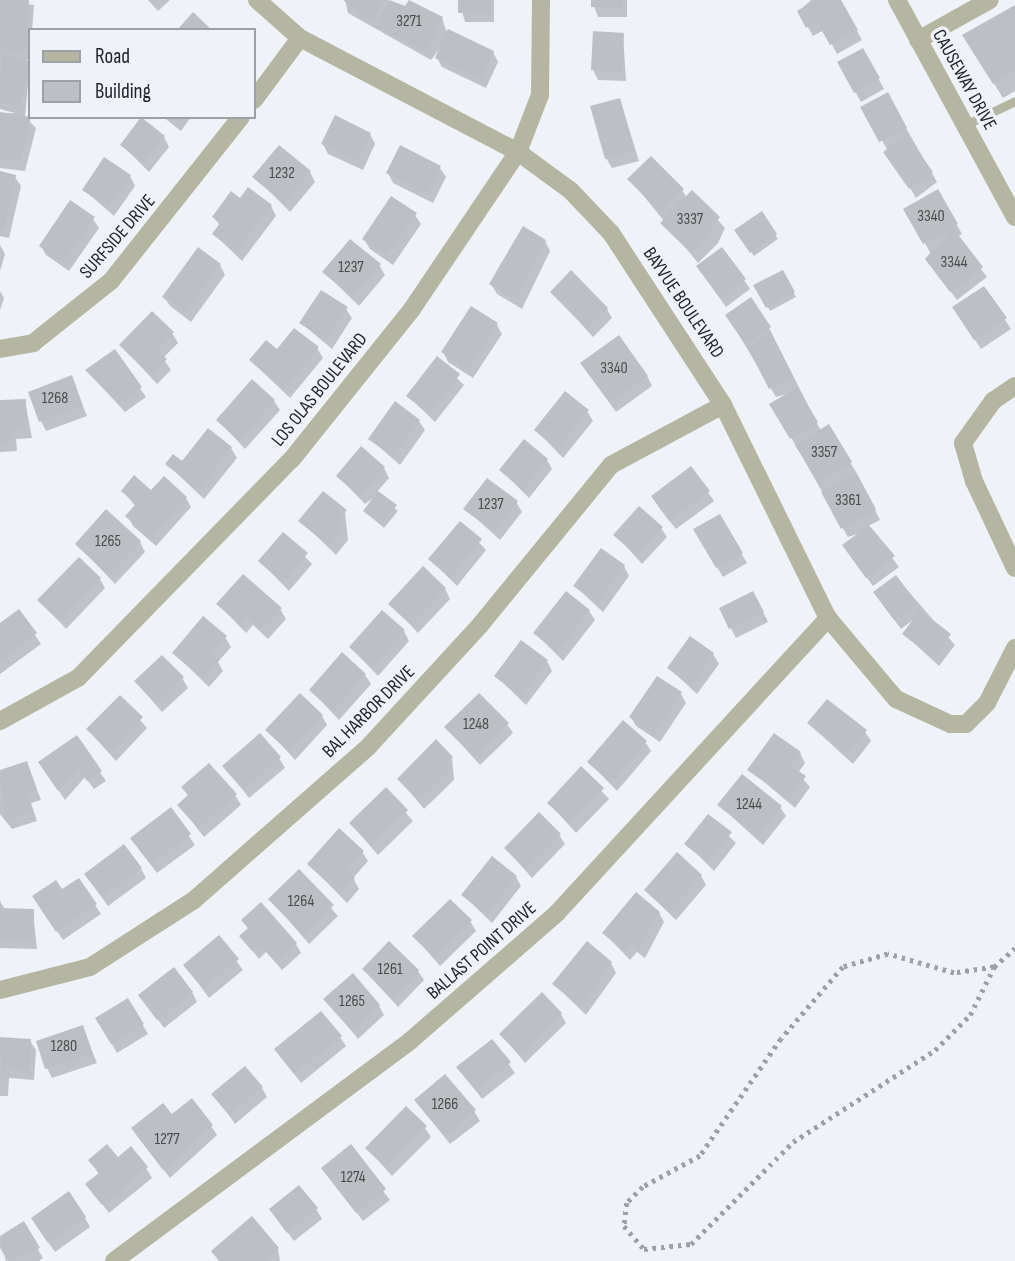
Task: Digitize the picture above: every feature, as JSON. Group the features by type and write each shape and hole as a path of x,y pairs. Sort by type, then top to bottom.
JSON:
{"street":[{"name":"BAYVUE BOULEVARD","path":"257,0 300,38 519,152 571,191 611,233 723,405 828,618 895,699 950,724 966,724 987,703 1015,648"},
{"name":"LOS OLAS BOULEVARD","path":"0,721 78,678 292,458 412,309 519,152 540,95 541,0"},
{"name":"CAUSEWAY DRIVE","path":"897,0 1015,217"},
{"path":"918,40 990,0"},
{"path":"256,97 300,38"},
{"name":"SURFSIDE DRIVE","path":"0,349 33,343 111,281 240,119"},
{"path":"1015,386 993,401 963,443 974,481 1015,568"},
{"name":"BAL HARBOR DRIVE","path":"0,990 90,967 194,900 369,746 481,624 611,465 723,405"},
{"name":"BALLAST POINT DRIVE","path":"114,1261 410,1041 557,913 828,618"}],"lane":[{"path":"965,125 1015,101"}],"path":[{"path":"994,967 954,973 888,954 843,967 781,1039 700,1156 643,1187 627,1203 624,1226 644,1249 691,1244 793,1142 935,1051 970,1015 994,967 1015,948"}],"building":[{"path":"0,0 29,0 26,50 0,49"},
{"path":"343,0 383,0 371,21"},
{"path":"389,0 405,6 409,0 443,17 426,52 376,27"},
{"path":"458,0 490,0 490,13 458,13"},
{"path":"591,0 622,0 622,8 591,7"},
{"path":"816,0 841,0 858,30 830,45 817,22 806,28 797,11"},
{"path":"1015,5 1015,71 993,84 962,35"},
{"path":"193,12 210,28 179,28"},
{"path":"448,29 494,51 481,80 435,58"},
{"path":"593,31 624,33 622,72 591,70"},
{"path":"863,48 880,78 854,93 837,62"},
{"path":"2,55 28,61 20,107 0,102"},
{"path":"888,92 907,128 879,142 860,107"},
{"path":"620,98 635,151 605,159 590,106"},
{"path":"0,112 28,117 31,119 20,162 0,159"},
{"path":"335,115 371,133 357,161 321,144"},
{"path":"140,119 144,119 165,136 143,163 120,145"},
{"path":"907,135 933,172 909,189 883,152"},
{"path":"279,145 311,171 284,203 252,177"},
{"path":"400,145 441,166 427,194 386,173"},
{"path":"651,156 684,189 660,212 627,179"},
{"path":"104,157 131,175 109,208 82,190"},
{"path":"0,171 16,175 4,229 0,228"},
{"path":"248,187 272,205 236,252 212,234 220,223 212,217 231,191 240,198"},
{"path":"938,189 958,224 923,244 903,209"},
{"path":"692,190 720,217 692,254 660,223"},
{"path":"391,196 417,213 387,256 362,239"},
{"path":"70,200 95,217 63,263 39,246"},
{"path":"762,211 777,234 750,253 734,230"},
{"path":"523,226 546,240 516,300 489,284"},
{"path":"953,228 983,267 950,292 925,259"},
{"path":"350,239 381,264 353,297 322,272"},
{"path":"198,247 221,264 185,313 162,297"},
{"path":"722,247 746,279 720,298 696,266"},
{"path":"571,270 608,308 587,329 550,292"},
{"path":"783,270 795,292 766,308 753,285"},
{"path":"984,286 1007,318 974,340 952,307"},
{"path":"321,290 348,307 326,340 299,323"},
{"path":"751,297 771,327 745,344 725,315"},
{"path":"471,306 498,323 468,370 441,352"},
{"path":"152,311 174,332 157,350 167,359 151,376 119,345"},
{"path":"294,328 319,347 284,389 249,360 266,340 277,349"},
{"path":"771,333 793,376 769,389 747,346"},
{"path":"619,335 648,376 610,403 580,363"},
{"path":"115,349 142,387 118,403 85,370"},
{"path":"437,356 460,374 429,414 406,396"},
{"path":"72,375 83,406 39,422 28,392"},
{"path":"252,379 275,400 239,441 216,420"},
{"path":"797,387 818,422 790,439 769,404"},
{"path":"565,391 589,410 557,449 534,430"},
{"path":"26,399 27,429 12,430 12,442 0,442 0,400"},
{"path":"395,401 420,420 394,457 368,439"},
{"path":"829,424 852,462 819,483 795,445"},
{"path":"208,428 232,447 198,490 165,464 173,454 182,461"},
{"path":"524,439 548,459 523,490 499,470"},
{"path":"361,446 385,467 359,496 336,476"},
{"path":"691,466 710,491 669,521 651,496"},
{"path":"856,472 876,509 841,529 821,492"},
{"path":"134,475 151,490 164,476 187,497 150,538 125,516 136,504 121,491"},
{"path":"487,478 518,501 494,532 463,509"},
{"path":"323,491 347,510 337,523 344,529 329,546 298,521"},
{"path":"378,491 397,505 381,525 363,511"},
{"path":"639,506 663,527 636,555 613,535"},
{"path":"106,509 141,541 109,576 75,544"},
{"path":"720,514 743,553 716,568 693,529"},
{"path":"460,521 482,539 450,578 428,559"},
{"path":"869,525 895,556 866,578 842,545"},
{"path":"283,532 308,553 283,583 258,561"},
{"path":"601,548 625,565 598,603 573,586"},
{"path":"79,557 101,578 59,621 37,600"},
{"path":"423,566 446,588 411,625 388,604"},
{"path":"243,574 282,608 262,630 246,617 240,624 216,604"},
{"path":"896,575 917,603 894,620 873,592"},
{"path":"566,591 590,610 557,652 533,633"},
{"path":"753,591 764,612 729,629 719,608"},
{"path":"19,609 37,633 0,661 0,623"},
{"path":"382,610 405,630 372,668 349,647"},
{"path":"920,610 951,634 933,658 902,634"},
{"path":"203,616 227,636 211,654 219,660 203,679 172,653"},
{"path":"690,636 714,653 691,686 667,668"},
{"path":"521,640 548,660 521,697 494,676"},
{"path":"342,652 366,674 333,712 309,690"},
{"path":"162,655 184,677 156,704 134,681"},
{"path":"657,676 682,692 654,734 629,717"},
{"path":"300,693 323,715 288,751 265,730"},
{"path":"479,693 509,723 474,757 444,727"},
{"path":"120,695 143,717 110,752 86,729"},
{"path":"827,699 867,730 847,755 807,723"},
{"path":"623,720 647,741 611,783 587,762"},
{"path":"260,733 281,757 243,790 222,766"},
{"path":"774,733 801,752 791,766 806,776 789,799 747,770"},
{"path":"77,735 102,771 87,781 79,769 58,791 38,762"},
{"path":"436,739 453,757 445,765 450,770 418,800 397,779"},
{"path":"27,761 37,790 26,794 32,811 5,820 0,770"},
{"path":"209,763 237,794 198,828 177,805 188,795 181,787"},
{"path":"581,766 604,788 570,824 547,803"},
{"path":"742,774 782,806 757,836 717,805"},
{"path":"386,787 408,810 372,846 349,823"},
{"path":"171,807 191,834 151,865 130,838"},
{"path":"539,812 561,834 525,869 504,848"},
{"path":"708,814 732,832 708,863 684,844"},
{"path":"339,828 364,851 346,870 355,878 340,894 307,864"},
{"path":"124,844 142,868 102,897 84,874"},
{"path":"677,852 702,875 669,912 644,890"},
{"path":"492,856 517,876 486,914 461,895"},
{"path":"299,869 334,905 303,935 268,899"},
{"path":"79,878 97,904 56,932 32,896 56,880 62,889"},
{"path":"636,892 660,912 639,950 631,943 624,951 602,933"},
{"path":"450,899 472,920 434,957 412,936"},
{"path":"0,900 2,908 34,909 33,940 0,939"},
{"path":"261,902 297,943 276,961 260,944 252,951 239,936 248,928 241,920"},
{"path":"219,935 239,959 203,989 183,965"},
{"path":"389,941 419,970 392,998 362,969"},
{"path":"587,941 612,962 580,1006 552,984"},
{"path":"174,967 193,992 157,1020 138,995"},
{"path":"353,973 380,1005 351,1030 323,999"},
{"path":"542,992 562,1013 519,1054 499,1034"},
{"path":"128,998 144,1024 111,1044 95,1018"},
{"path":"321,1011 342,1036 294,1074 274,1049"},
{"path":"83,1025 93,1054 45,1069 36,1041"},
{"path":"0,1037 31,1039 30,1071 4,1069 3,1087"},
{"path":"492,1039 511,1062 476,1091 456,1067"},
{"path":"245,1066 263,1087 229,1115 211,1094"},
{"path":"445,1074 476,1110 444,1136 414,1100"},
{"path":"192,1098 213,1125 163,1170 131,1128 163,1103 172,1114"},
{"path":"406,1106 427,1126 386,1168 365,1148"},
{"path":"107,1144 118,1157 131,1146 148,1167 102,1205 85,1184 99,1173 88,1160"},
{"path":"351,1144 386,1189 356,1213 321,1168"},
{"path":"299,1185 318,1208 287,1233 269,1209"},
{"path":"69,1191 86,1217 48,1243 31,1218"},
{"path":"252,1216 279,1248 264,1261 219,1261 211,1251"},
{"path":"24,1221 40,1248 6,1261 0,1236"}]}
